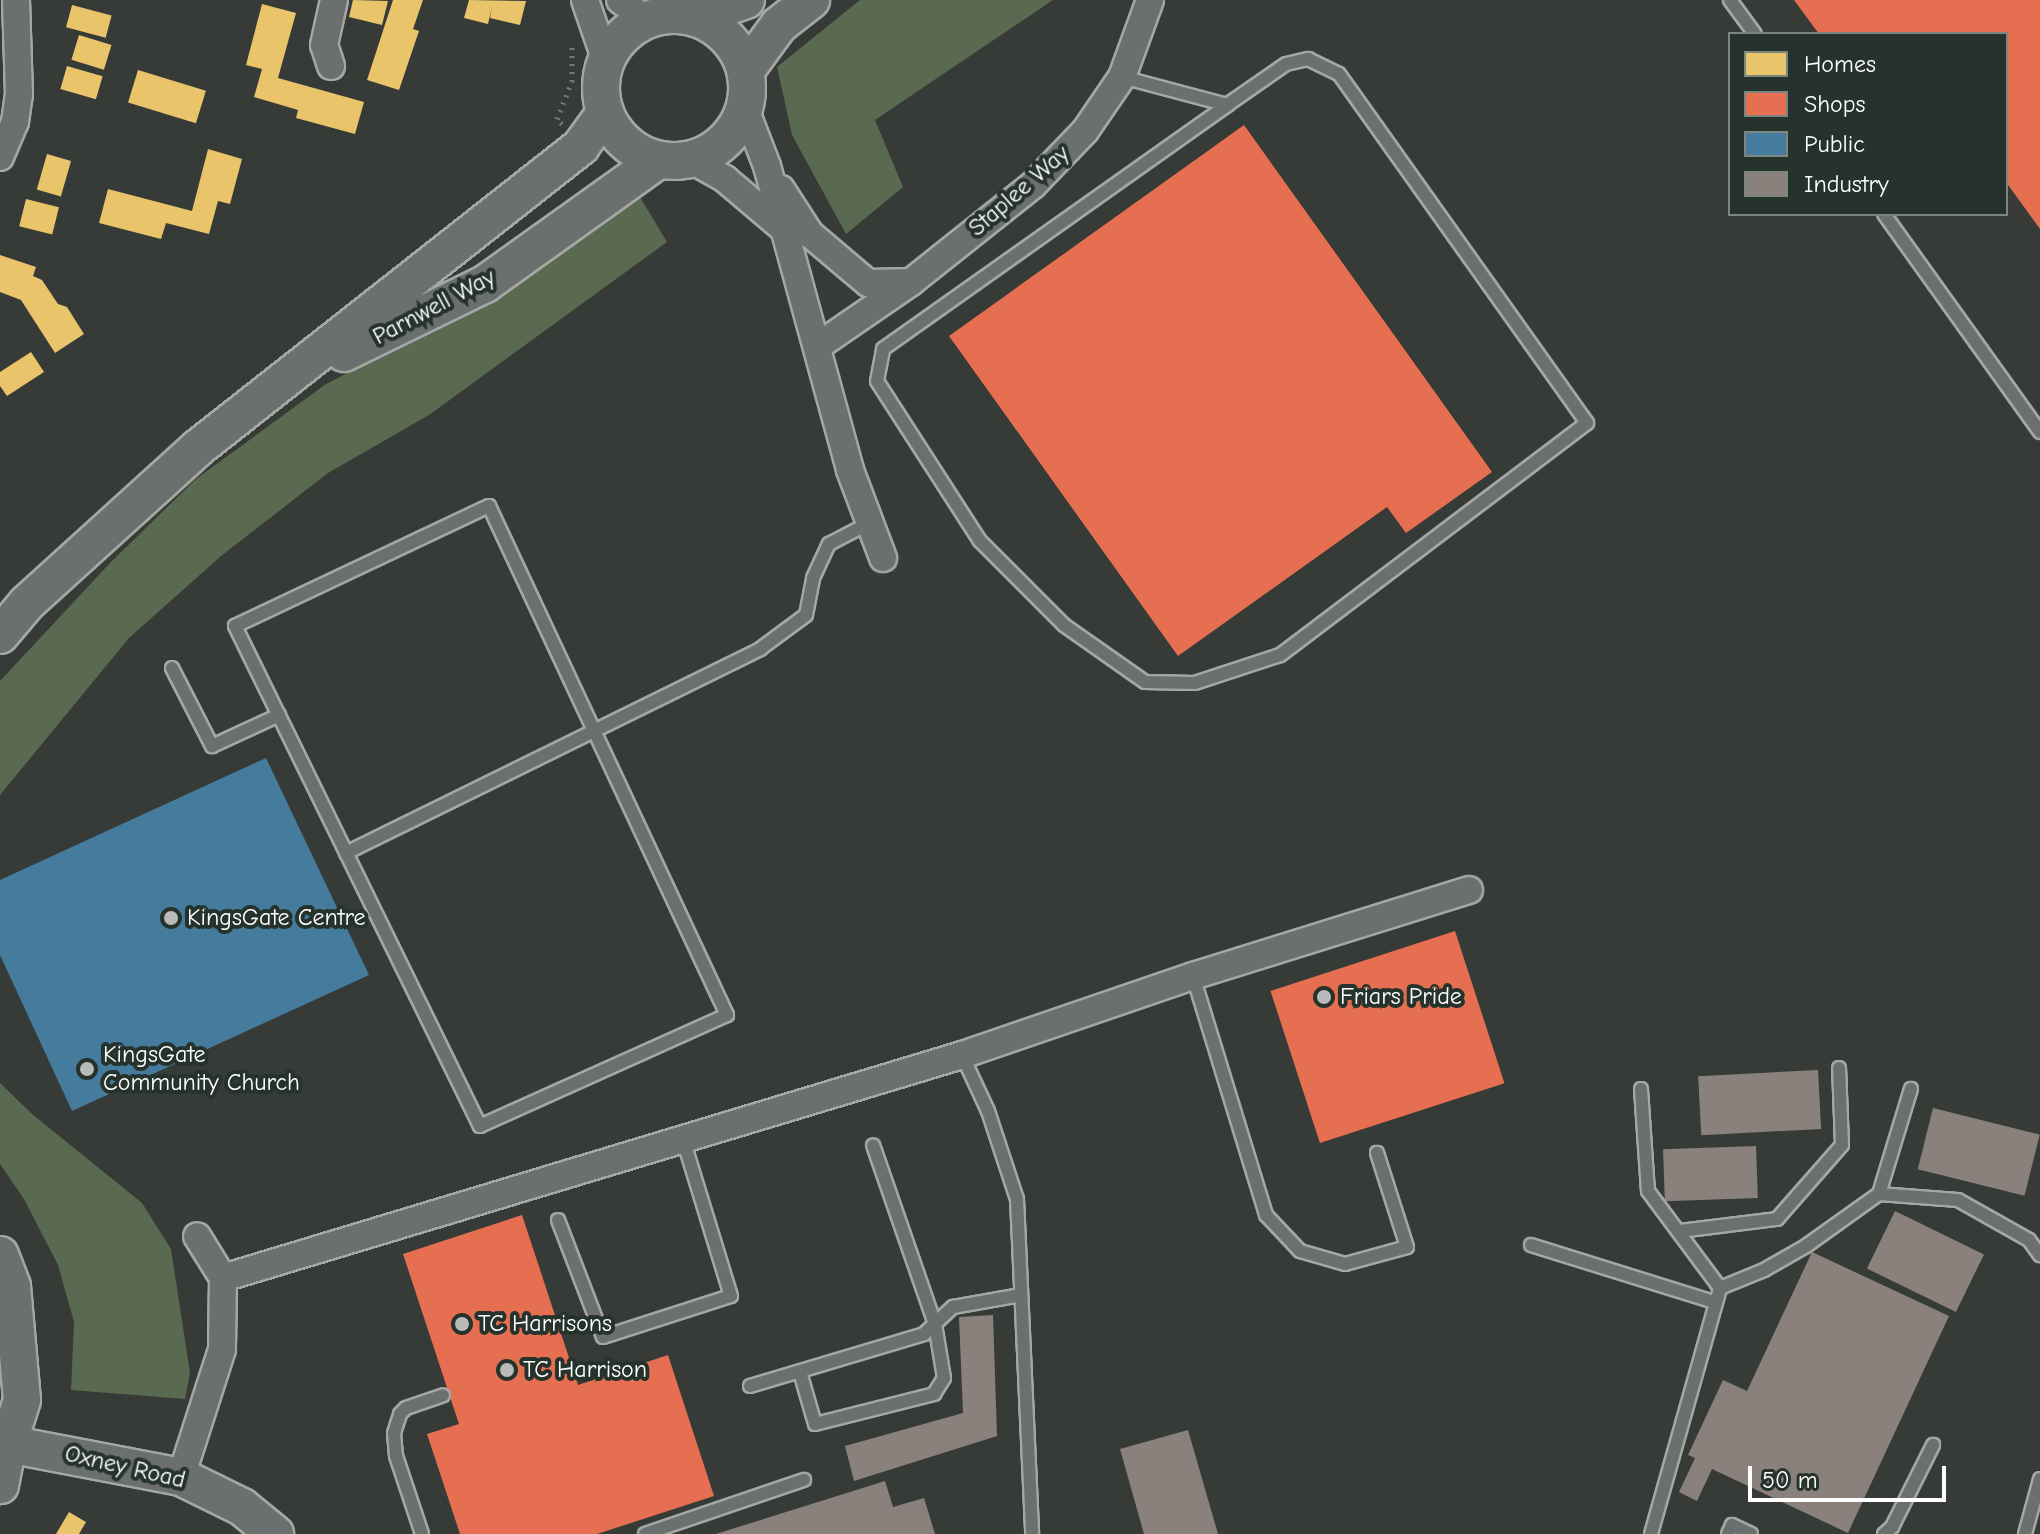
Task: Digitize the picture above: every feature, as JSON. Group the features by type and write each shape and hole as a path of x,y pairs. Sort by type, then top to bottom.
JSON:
{"street":[{"path":"0,157 15,122 19,95 16,0"},
{"path":"331,66 324,45 334,0"},
{"path":"585,0 606,61 601,96 605,113 617,135 635,151 674,160 725,179 784,229"},
{"path":"695,18 746,0"},
{"path":"746,70 779,25 811,0"},
{"name":"Staplee Way","path":"818,346 911,282 1033,185 1085,131 1122,77 1150,0"},
{"path":"606,61 629,30 633,10 695,18 718,29 735,47 746,70 745,109 767,166 850,470 883,558"},
{"path":"674,160 725,142 745,109"},
{"name":"Parnwell Way","path":"0,635 27,603 199,447 581,146 605,113"},
{"name":"Parnwell Way","path":"280,384 485,284 674,160"},
{"path":"767,166 810,234 868,283 911,282"},
{"path":"223,1278 962,1055 1193,976 1469,890"},
{"path":"181,1477 222,1349 223,1278 197,1236"},
{"path":"0,1255 12,1286 22,1400 4,1434 0,1485"},
{"name":"Oxney Road","path":"4,1434 181,1477 242,1507 275,1534"}],"lane":[{"path":"1730,0 1754,32"},
{"path":"1122,77 1227,105 1286,64 1308,59 1339,74 1587,423 1280,655 1195,683 1145,682 1064,625 980,541 877,381 883,349 1227,105"},
{"path":"1885,216 2040,432"},
{"path":"489,506 727,1015 480,1126 279,715 235,626 489,506"},
{"path":"346,853 760,649 806,615 813,578 829,544 871,522"},
{"path":"172,668 212,746 279,715"},
{"path":"1193,976 1266,1215 1300,1251 1345,1264 1407,1247 1377,1153"},
{"path":"962,1055 988,1111 1017,1199 1032,1534"},
{"path":"1680,1231 1777,1219 1842,1145 1839,1068"},
{"path":"1641,1089 1648,1191 1720,1288"},
{"path":"1651,1534 1720,1288 1764,1270 1806,1246 1879,1194 1911,1089"},
{"path":"558,1220 603,1337 731,1296 683,1139"},
{"path":"800,1372 815,1424 934,1394 944,1378 935,1324 873,1145"},
{"path":"1879,1194 1958,1200 2029,1240 2040,1255"},
{"path":"1531,1245 1714,1302"},
{"path":"750,1386 924,1334 953,1307 1021,1295"},
{"path":"422,1534 396,1456 394,1433 400,1414 406,1408 443,1395"},
{"path":"1884,1534 1892,1527 1933,1445"},
{"path":"2025,1534 2040,1479"},
{"path":"645,1534 804,1480"},
{"path":"1728,1534 1732,1525 1751,1534"}],"path":[{"path":"573,40 572,81 557,119 581,146"}],"green space":[{"path":"860,0 1053,0 875,120 903,187 846,234 792,135 777,67"},
{"path":"640,197 667,242 429,415 328,473 221,556 129,638 0,795 0,681 110,563 196,479 326,384 488,302"},
{"path":"0,1083 32,1114 142,1203 171,1249 190,1373 185,1399 71,1390 74,1322 58,1265 24,1199 0,1164"}],"building: Homes":[{"path":"353,0 388,1 382,25 349,17"},
{"path":"393,0 423,0 413,29 419,31 399,90 367,80"},
{"path":"469,0 526,1 520,25 490,18 492,7 488,24 464,18"},
{"path":"262,4 296,13 278,78 364,102 355,134 296,118 298,110 254,97 262,69 246,65"},
{"path":"72,5 112,16 106,38 66,27"},
{"path":"79,35 112,45 104,70 71,60"},
{"path":"67,66 103,76 96,99 60,89"},
{"path":"138,70 206,91 196,123 128,103"},
{"path":"208,149 242,159 230,204 218,201 209,234 166,223 161,239 99,223 108,189 192,211"},
{"path":"47,154 71,161 61,196 37,190"},
{"path":"26,199 59,207 52,234 19,226"},
{"path":"0,255 36,267 33,276 42,280 58,304 67,307 84,334 55,353 21,300 0,292"},
{"path":"31,352 44,372 7,396 0,386 0,372"},
{"path":"69,1512 86,1522 79,1534 56,1534"}],"building: Shops":[{"path":"1794,0 2040,0 2040,229 2008,185 2008,32 1818,32"},
{"path":"1244,125 1492,472 1406,533 1387,507 1178,656 949,336"},
{"path":"1455,931 1504,1083 1320,1143 1270,991"},
{"name":"TC Harrison","path":"522,1215 578,1385 668,1355 714,1496 597,1534 460,1534 427,1434 459,1424 403,1254"}],"building: Public":[{"name":"KingsGate Centre","path":"266,758 369,975 72,1111 0,955 0,880"}],"building: Industry":[{"path":"1818,1070 1821,1129 1701,1135 1698,1076"},
{"path":"1933,1108 2040,1135 2024,1196 1918,1169"},
{"path":"1756,1146 1758,1198 1665,1201 1663,1149"},
{"path":"1895,1211 1984,1254 1956,1312 1867,1269"},
{"path":"1812,1252 1949,1316 1848,1533 1712,1469 1697,1501 1679,1492 1695,1458 1688,1455 1723,1380 1747,1391"},
{"path":"993,1315 997,1436 854,1481 845,1446 963,1413 959,1317"},
{"path":"1188,1430 1218,1534 1144,1534 1120,1449"},
{"path":"885,1481 893,1507 924,1498 935,1534 716,1534"}],"place":[{"name":"KingsGate Centre","path":"171,918"},
{"name":"Friars Pride","path":"1324,997"},
{"name":"KingsGate Community Church","path":"87,1069"},
{"name":"TC Harrisons","path":"462,1324"},
{"name":"TC Harrison","path":"507,1370"}]}
